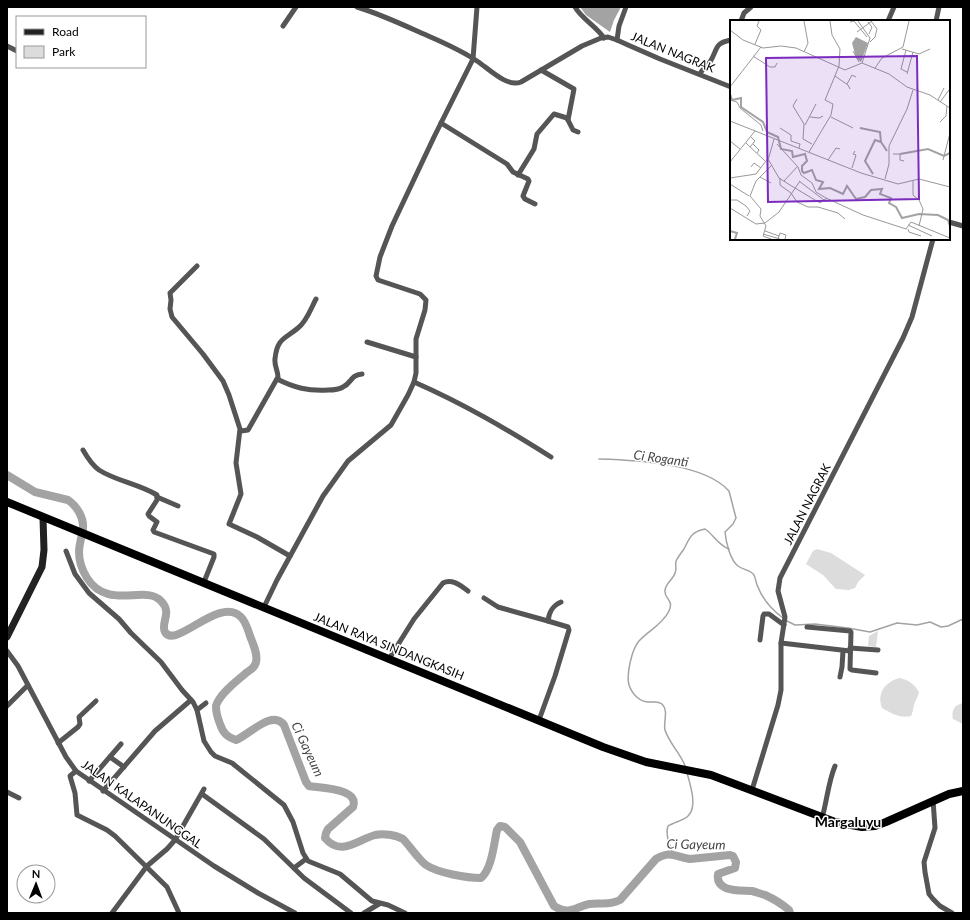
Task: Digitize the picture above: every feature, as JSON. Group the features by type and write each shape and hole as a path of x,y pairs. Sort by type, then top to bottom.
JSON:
{"highway":[{"name":"JALAN RAYA SINDANGKASIH","path":"7,502 77,532 204,582 290,620 603,747 662,766 688,769 711,775 822,818 850,826 875,826 933,800 949,794 963,792"}],"main road":[{"path":"7,637 39,573 43,561 43,518"}],"street":[{"path":"284,26 296,7"},
{"path":"357,7 431,37 473,59 504,79 514,83 519,83 582,46 600,38 611,38 618,40"},
{"path":"264,608 290,556 330,484 356,454 391,425 414,382 417,369 416,339 426,306 425,298 420,294 378,280 376,276 380,257 392,226 473,59 477,7"},
{"path":"575,7 581,16 596,28 604,38"},
{"name":"JALAN NAGRAK","path":"626,7 619,26 618,40 628,46 730,87"},
{"path":"741,20 744,13 751,7"},
{"path":"888,20 894,7"},
{"path":"936,20 939,7"},
{"path":"700,74 701,70 710,61 719,44 730,40"},
{"path":"7,46 16,50"},
{"path":"541,70 574,89 568,120"},
{"path":"518,175 534,149 537,134 552,115 558,114 565,117 573,130 578,132"},
{"path":"441,123 506,162 511,171 529,180 523,198 536,204"},
{"path":"950,222 963,226"},
{"name":"JALAN NAGRAK","path":"752,790 778,705 781,690 781,643 785,617 778,591 780,578 903,338 912,317 933,240"},
{"path":"197,266 170,293 171,314 223,381 240,430 236,462 241,494 229,524 290,556"},
{"path":"240,430 248,430 279,375 274,361 281,340 299,328 316,299"},
{"path":"367,342 416,357"},
{"path":"277,379 291,386 304,390 334,390 343,388 355,375 362,374"},
{"path":"414,382 468,407 551,457"},
{"path":"83,450 98,470 139,486 178,506"},
{"path":"157,496 157,500 148,514 157,522 153,531 214,555 204,582"},
{"path":"66,551 75,574 85,588 119,618 131,633 161,662 191,700 197,710 204,741 212,754 232,763 284,805 293,822 305,860 340,874 378,904 388,904 406,913"},
{"path":"389,659 414,619 443,583 446,581 457,583 468,591"},
{"path":"484,598 498,607 568,627 569,630 538,720"},
{"path":"548,621 551,610 560,602"},
{"path":"760,640 764,614 769,614 784,625"},
{"path":"808,627 849,630 851,632 849,667"},
{"path":"781,643 844,651 878,650"},
{"name":"JALAN KALAPANUNGGAL","path":"7,651 18,666 66,757 73,774 89,781 103,790 175,840 241,883 296,913"},
{"path":"840,677 844,651"},
{"path":"842,667 849,667 852,670 876,673"},
{"path":"7,706 28,686"},
{"path":"103,790 155,731 191,700"},
{"path":"58,743 78,727 80,724 79,717 96,701"},
{"path":"197,710 206,703"},
{"path":"89,781 121,744"},
{"path":"110,757 124,767"},
{"path":"822,818 827,802 831,776 835,766"},
{"path":"73,774 76,814 110,832 146,866 169,890 179,913"},
{"path":"7,792 19,798"},
{"path":"112,913 146,866 167,849 175,840 203,792 264,839 304,878 351,913"},
{"path":"933,800 936,828 924,862 925,872 930,894 933,899 952,913"},
{"path":"294,868 305,860"},
{"path":"364,913 378,904"}],"green space":[{"path":"817,549 831,553 865,575 858,582 855,588 849,590 836,589 823,575 806,564 813,551"},
{"path":"878,631 876,647 868,646 869,636"},
{"path":"899,678 910,682 919,692 911,716 899,716 882,708 880,698 883,689 889,683"},
{"path":"963,703 963,724 953,719 952,713 955,707"}],"shaded area":[{"path":"580,7 621,7 610,32 586,15"}],"waterway":[{"name":"Ci Roganti","path":"599,459 649,462 686,469 703,474 718,482 729,491 736,518 733,524 725,532 727,546 735,563 753,573 760,592 765,600 775,612 783,618"},
{"name":"Ci Gayeum","path":"7,475 35,492 68,500 79,512 83,524 79,555 81,565 87,578 96,588 105,593 126,596 154,596 164,605 166,610 164,629 170,636 178,634 210,617 222,613 232,612 241,617 247,626 255,649 256,662 253,667 229,688 218,701 216,711 221,727 230,738 236,740 267,721 279,721 284,725 306,782 309,786 337,790 350,796 354,801 353,807 328,829 325,838 331,844 343,847 375,835 393,835 403,839 423,863 431,868 453,874 481,878 488,869 494,849 497,830 500,826 505,827 520,842 554,906 568,911 584,905 616,902 620,900 656,859 661,856 673,855 690,859 730,855 733,856 736,862 735,868 718,874 720,885 730,889 752,891 765,895 784,906 790,913"},
{"path":"686,768 665,730 665,710 662,704 659,702 643,701 634,695 630,688 628,680 630,662 639,641 659,624 669,611 670,602 665,594 665,589 676,572 676,561 694,533 705,529 722,545 729,549"},
{"name":"Ci Roganti","path":"785,620 795,625 815,624 870,632 897,623 917,625 930,622 941,627 948,626 963,619"},
{"path":"673,854 667,837 668,826 686,818 691,812 692,807 693,801 687,773"}],"district":[{"name":"Margaluyu","path":"848,821"}]}
